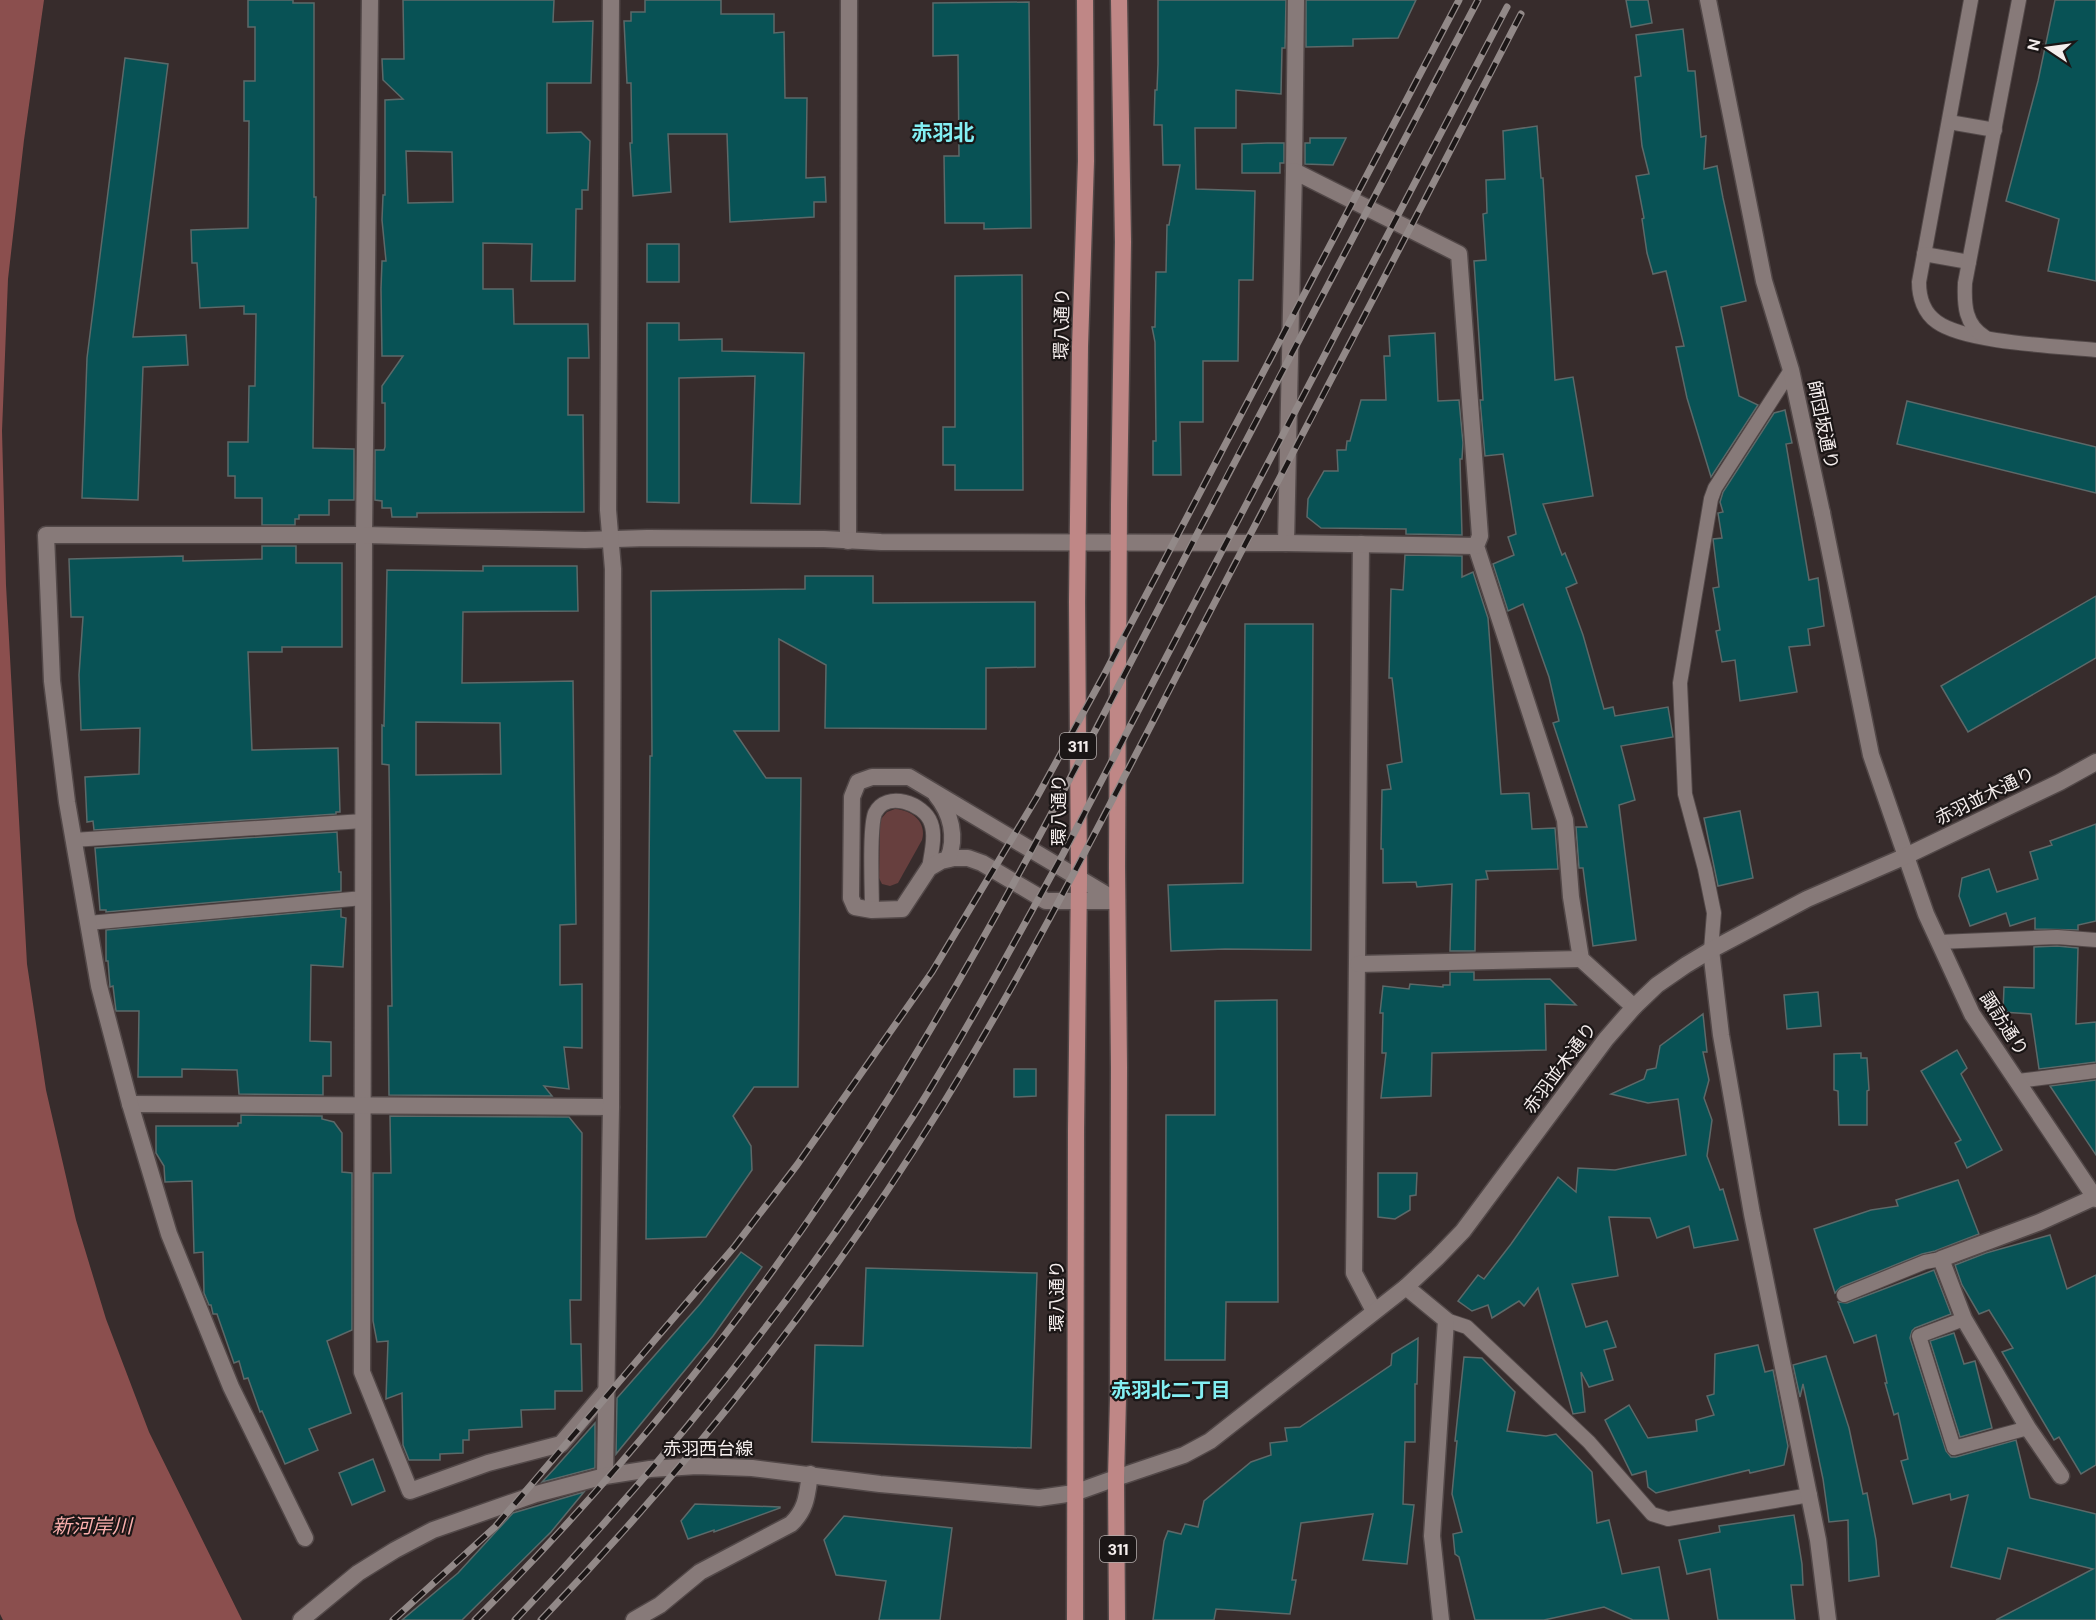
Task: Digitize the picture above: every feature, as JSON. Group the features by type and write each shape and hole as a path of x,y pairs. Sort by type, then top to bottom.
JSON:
{"main road":[{"name":"環八通り","path":"1075,1620 1079,879 1078,543 1080,347 1086,161 1085,0"},
{"name":"311","path":"1117,1620 1119,1103 1117,901 1123,242 1119,0"}],"street":[{"path":"370,0 364,535 362,1372 410,1491 488,1463 561,1444 606,1390"},
{"path":"604,1476 611,1107 613,568 608,510 611,0"},
{"path":"848,541 849,0"},
{"path":"1286,543 1296,0"},
{"name":"師団坂通り","path":"1708,0 1762,272 1791,370 1871,755 1906,856"},
{"path":"1294,171 1459,254 1480,536 1476,546 1564,820 1571,897 1581,959 1634,1007"},
{"path":"305,1538 231,1387 169,1234 130,1104 99,986 67,802 52,681 46,535 364,535 611,540 824,539 1119,544 1286,543 1476,546"},
{"path":"1361,544 1354,1273 1374,1311"},
{"name":"赤羽並木通り","path":"1116,1478 1184,1455 1210,1441 1406,1287 1463,1231 1606,1039 1634,1007 1686,964 1807,900 1906,856 2061,782 2096,762"},
{"path":"872,777 909,777 1117,901 1046,901 982,862 968,858 948,859 929,868 902,909 872,910 855,907 851,898 852,797 858,782 872,777"},
{"path":"934,792 947,812 952,828 952,845 948,859"},
{"name":"諏訪通り","path":"1906,856 1926,914 1972,1014 2096,1198"},
{"path":"1711,951 1721,1035 1752,1214 1810,1495 1828,1620"},
{"path":"1358,964 1581,959"},
{"path":"130,1104 611,1107"},
{"path":"2061,1476 2028,1428 1964,1319 1941,1260 2096,1198"},
{"path":"1406,1287 1446,1320 1432,1536 1441,1620"},
{"name":"赤羽西台線","path":"301,1620 358,1573 433,1530 536,1494 604,1476 650,1469 697,1466 752,1468 880,1484 1039,1498 1074,1492 1116,1478"},
{"path":"634,1620 660,1605 700,1572 791,1524 800,1516 805,1506 810,1474"}],"lane":[{"path":"1971,0 1919,292 1931,316 1948,329 1987,339 2096,350"},
{"path":"1987,339 1974,328 1967,315 1964,297 2019,0"},
{"path":"1950,122 1995,130"},
{"path":"1924,254 1969,262"},
{"path":"1711,951 1714,913 1685,794 1680,683 1711,499 1715,488 1791,370"},
{"path":"872,910 873,822 880,806 886,802 900,800 923,811 928,817 933,832 929,868"},
{"path":"73,840 363,821"},
{"path":"88,923 363,898"},
{"path":"1939,942 2057,937 2096,940"},
{"path":"2018,1081 2096,1071"},
{"path":"1844,1295 1925,1262 1941,1260"},
{"path":"1964,1319 1919,1336 1954,1448 2028,1428"},
{"path":"1446,1320 1467,1327 1589,1442 1652,1514 1668,1519 1810,1495"}],"shaded area":[{"path":"895,809 917,818 923,834 922,840 898,883 890,886 882,884 879,878 880,820 887,812"}],"water":[{"name":"新河岸川","path":"0,0 44,0 24,140 8,279 2,431 6,585 27,964 46,1090 76,1220 106,1319 149,1432 242,1620 3,1620 0,1614"}],"building":[{"path":"248,0 293,0 293,3 314,3 314,197 316,197 313,448 354,449 354,500 329,500 329,515 299,515 299,519 295,519 295,525 262,525 262,498 235,498 235,476 228,476 228,442 248,442 249,386 255,386 256,314 244,314 244,306 200,308 197,263 192,263 191,230 248,228 249,121 244,121 244,81 255,81 255,27 248,27"},
{"path":"403,0 554,0 553,22 593,21 591,83 547,83 547,133 581,132 590,141 588,190 582,190 582,209 576,209 575,281 531,281 532,244 483,243 483,289 513,289 514,324 588,324 589,358 568,358 568,415 583,415 584,512 417,513 417,517 392,517 391,508 382,508 382,501 375,500 375,450 384,450 385,447 385,403 382,403 382,386 403,356 382,356 382,261 386,261 382,220 383,195 385,195 385,100 403,99 383,80 382,59 404,59","holes":["406,151 452,152 453,202 408,203"]},
{"path":"645,0 721,0 721,14 774,14 774,33 784,32 785,98 807,98 806,178 825,177 826,202 814,202 814,217 730,222 727,134 668,134 671,192 633,196 630,143 632,143 631,83 627,83 624,21 631,21 631,12 645,12"},
{"path":"1158,0 1286,0 1281,94 1236,90 1236,128 1195,128 1196,189 1255,191 1253,280 1239,280 1238,361 1203,361 1203,422 1180,422 1181,475 1153,475 1153,441 1156,441 1155,342 1152,327 1155,327 1156,272 1166,272 1167,225 1169,225 1180,165 1163,165 1162,125 1154,125 1158,64"},
{"path":"1306,0 1416,0 1398,38 1353,39 1353,46 1306,47"},
{"path":"1626,0 1648,0 1652,23 1631,27"},
{"path":"2055,0 2096,0 2096,281 2048,271 2059,219 2006,201 2038,81"},
{"path":"1029,2 1031,228 984,229 984,223 945,223 944,156 959,156 958,55 933,56 933,3"},
{"path":"1683,29 1688,71 1695,71 1701,137 1706,136 1704,169 1717,166 1746,301 1721,307 1739,396 1758,405 1711,477 1687,398 1676,347 1684,346 1666,271 1653,274 1647,253 1642,219 1644,218 1636,176 1649,174 1642,146 1635,77 1641,76 1636,35"},
{"path":"125,58 168,64 133,337 186,335 188,365 143,367 138,500 82,498 87,358"},
{"path":"1537,126 1541,178 1543,178 1555,380 1573,377 1593,496 1543,504 1562,555 1565,553 1577,583 1566,588 1583,635 1604,709 1613,707 1615,716 1668,707 1673,737 1621,746 1635,800 1619,805 1636,940 1593,946 1583,868 1579,868 1576,827 1587,827 1553,723 1559,721 1549,677 1523,604 1508,611 1493,564 1514,555 1508,537 1516,534 1503,454 1485,456 1480,400 1483,400 1474,261 1486,260 1483,214 1487,213 1486,180 1505,179 1503,131"},
{"path":"1310,138 1346,138 1333,165 1305,164 1305,143 1310,143"},
{"path":"1284,143 1284,163 1280,163 1280,173 1242,173 1242,144"},
{"path":"647,244 679,244 679,282 647,282"},
{"path":"1022,275 1023,490 955,490 955,465 943,465 943,427 955,427 955,276"},
{"path":"647,323 679,323 679,340 722,339 722,351 804,353 800,504 751,503 755,376 679,378 679,503 647,502"},
{"path":"1435,333 1438,401 1459,400 1463,443 1462,459 1460,459 1462,535 1406,534 1406,529 1321,528 1307,517 1308,499 1324,471 1338,471 1337,450 1346,450 1361,400 1386,400 1384,356 1390,356 1389,336"},
{"path":"1907,401 2096,447 2096,493 1897,444"},
{"path":"1785,410 1792,443 1786,444 1809,580 1818,578 1824,626 1808,629 1810,645 1789,647 1797,692 1740,701 1735,660 1722,662 1716,631 1720,630 1713,588 1719,587 1713,539 1722,538 1718,513 1723,512 1720,502 1723,492 1774,413"},
{"path":"262,546 296,546 296,563 342,563 342,647 282,647 282,652 248,652 252,750 338,748 340,812 94,830 93,821 87,822 85,777 139,774 140,728 81,730 79,675 83,617 71,617 69,559 183,556 183,561 262,559"},
{"path":"1405,555 1462,556 1462,577 1473,572 1488,618 1501,794 1529,793 1532,829 1555,828 1558,869 1486,871 1488,879 1476,880 1475,951 1450,951 1452,884 1417,887 1416,882 1383,883 1382,790 1391,789 1387,765 1402,762 1392,678 1389,678 1391,589 1403,590"},
{"path":"483,566 577,566 578,611 463,612 462,683 573,681 576,924 560,925 560,985 582,984 582,1048 564,1047 569,1089 544,1086 552,1096 389,1095 388,1006 392,1006 389,765 382,764 387,570 483,571","holes":["416,722 500,723 501,774 416,775"]},
{"path":"805,576 873,576 873,603 1035,602 1035,667 986,668 986,729 825,728 826,665 779,639 779,731 734,731 766,778 801,778 798,1087 754,1087 733,1116 751,1146 752,1170 706,1237 646,1239 650,756 652,756 651,591 805,589"},
{"path":"2096,596 2096,658 1968,732 1941,686"},
{"path":"1245,624 1313,624 1311,950 1171,951 1168,885 1243,883"},
{"path":"1740,811 1753,878 1718,886 1704,818"},
{"path":"2096,824 2096,921 2078,925 2078,930 2035,929 2035,918 2010,926 2006,913 1970,926 1959,896 1962,878 1989,869 1997,892 2038,879 2030,852 2052,845 2050,841"},
{"path":"337,832 341,891 106,912 106,910 100,910 95,848"},
{"path":"341,909 341,917 346,918 343,967 311,965 310,1041 331,1042 331,1076 323,1076 323,1095 239,1094 237,1070 182,1069 182,1077 138,1077 139,1011 116,1011 113,986 110,987 108,961 106,961 106,930"},
{"path":"2034,947 2078,948 2076,1024 2096,1022 2096,1062 2039,1069 2031,1014 2003,1012 2004,987 2034,988"},
{"path":"1450,972 1474,972 1474,980 1550,979 1576,1005 1545,1004 1546,1050 1432,1053 1431,1096 1381,1098 1386,1053 1382,1053 1383,1013 1380,1013 1383,986 1409,989 1410,984 1443,987 1443,985 1450,985"},
{"path":"1818,992 1821,1026 1787,1029 1784,995"},
{"path":"1277,1000 1278,1302 1226,1302 1225,1360 1165,1360 1166,1115 1215,1115 1215,1001"},
{"path":"1703,1014 1707,1052 1703,1052 1709,1080 1704,1098 1712,1120 1707,1156 1720,1190 1723,1189 1738,1240 1694,1248 1689,1226 1657,1238 1650,1218 1609,1217 1618,1276 1572,1284 1586,1327 1607,1321 1616,1347 1604,1350 1613,1380 1589,1387 1581,1372 1585,1412 1573,1414 1538,1288 1524,1306 1519,1301 1492,1318 1488,1305 1472,1311 1458,1301 1478,1275 1484,1279 1558,1177 1576,1192 1578,1168 1615,1170 1686,1155 1678,1099 1648,1103 1611,1094 1644,1079 1647,1070 1656,1068 1660,1046"},
{"path":"1957,1050 1967,1068 1961,1074 2002,1150 1967,1168 1955,1143 1961,1140 1921,1071"},
{"path":"1861,1053 1861,1058 1867,1058 1869,1090 1867,1091 1867,1125 1839,1125 1838,1091 1834,1090 1834,1054"},
{"path":"1014,1069 1036,1069 1036,1096 1014,1097"},
{"path":"2096,1080 2096,1155 2050,1086"},
{"path":"241,1115 322,1116 322,1119 334,1122 342,1133 342,1172 352,1173 352,1330 327,1341 351,1413 309,1429 318,1450 285,1464 262,1411 260,1412 248,1378 244,1379 239,1361 234,1363 217,1314 213,1314 204,1293 203,1252 194,1253 192,1181 165,1182 164,1166 156,1153 156,1126 238,1126 238,1123 241,1123"},
{"path":"390,1116 569,1117 582,1133 581,1300 570,1300 571,1344 581,1344 582,1391 555,1391 555,1409 521,1410 522,1427 469,1430 469,1440 463,1440 463,1453 440,1454 440,1460 409,1460 403,1445 402,1393 386,1399 388,1341 377,1342 373,1321 373,1173 391,1173"},
{"path":"1378,1173 1417,1173 1416,1195 1410,1196 1410,1210 1395,1219 1378,1217"},
{"path":"1958,1180 1979,1234 1841,1287 1835,1293 1814,1229 1871,1210 1898,1206 1896,1200"},
{"path":"2050,1235 2067,1289 2096,1275 2096,1465 2081,1474 2059,1437 2054,1440 2002,1352 2013,1348 1989,1310 1979,1314 1962,1285 1955,1265 1986,1253"},
{"path":"741,1252 762,1267 713,1336 616,1454 617,1398 700,1304"},
{"path":"866,1268 1037,1273 1031,1448 812,1442 815,1345 863,1346"},
{"path":"1934,1270 1951,1314 1915,1328 1910,1338 1946,1451 1951,1457 1956,1457 2016,1440 2030,1498 2096,1514 2096,1620 1996,1620 2093,1569 2008,1548 2000,1579 1951,1567 1968,1495 1951,1500 1950,1494 1913,1504 1901,1461 1908,1459 1898,1413 1894,1415 1876,1335 1854,1343 1838,1302 1847,1303"},
{"path":"1954,1333 1964,1364 1975,1361 1992,1428 1960,1437 1930,1341"},
{"path":"1418,1338 1415,1442 1405,1442 1403,1504 1414,1505 1407,1564 1363,1560 1373,1514 1301,1523 1292,1580 1296,1580 1290,1614 1216,1609 1214,1620 1153,1620 1164,1541 1168,1531 1181,1534 1185,1524 1198,1527 1204,1501 1251,1462 1271,1455 1270,1443 1287,1441 1285,1428 1300,1427 1391,1365 1392,1354"},
{"path":"1758,1345 1765,1372 1773,1370 1788,1446 1784,1465 1750,1473 1749,1470 1656,1493 1648,1487 1646,1471 1632,1475 1605,1420 1629,1405 1648,1438 1697,1431 1696,1420 1714,1415 1707,1396 1714,1394 1715,1354"},
{"path":"1826,1356 1849,1428 1863,1494 1867,1493 1876,1540 1879,1576 1849,1581 1848,1520 1829,1522 1823,1479 1803,1384 1800,1397 1793,1365"},
{"path":"1464,1357 1482,1358 1515,1392 1507,1431 1546,1436 1556,1434 1592,1472 1597,1523 1609,1520 1622,1574 1659,1567 1669,1620 1633,1620 1604,1607 1544,1620 1475,1620 1459,1557 1455,1554 1453,1534 1462,1532 1452,1494"},
{"path":"595,1423 595,1468 542,1482 555,1468"},
{"path":"373,1459 385,1491 352,1505 339,1473"},
{"path":"584,1492 551,1532 462,1620 402,1620 458,1573 513,1513"},
{"path":"695,1504 780,1508 688,1539 681,1521"},
{"path":"1794,1515 1803,1585 1791,1585 1795,1620 1718,1620 1710,1569 1687,1574 1679,1540 1720,1532 1719,1526"},
{"path":"844,1516 952,1528 940,1620 879,1620 886,1581 836,1575 824,1540"}],"railway":[{"path":"393,1620 495,1527 735,1246 797,1165 932,972 1037,797 1104,675 1459,0"},
{"path":"475,1620 590,1498 698,1368 750,1302 799,1233 847,1164 892,1093 973,956 1049,818 1478,0"},
{"path":"515,1620 624,1501 727,1377 824,1249 870,1183 934,1083 1062,856 1507,7"},
{"path":"541,1620 651,1499 756,1373 853,1241 943,1104 1009,992 1072,877 1521,14"}],"district":[{"name":"赤羽北","path":"943,133"},
{"name":"赤羽北二丁目","path":"1171,1390"}]}
